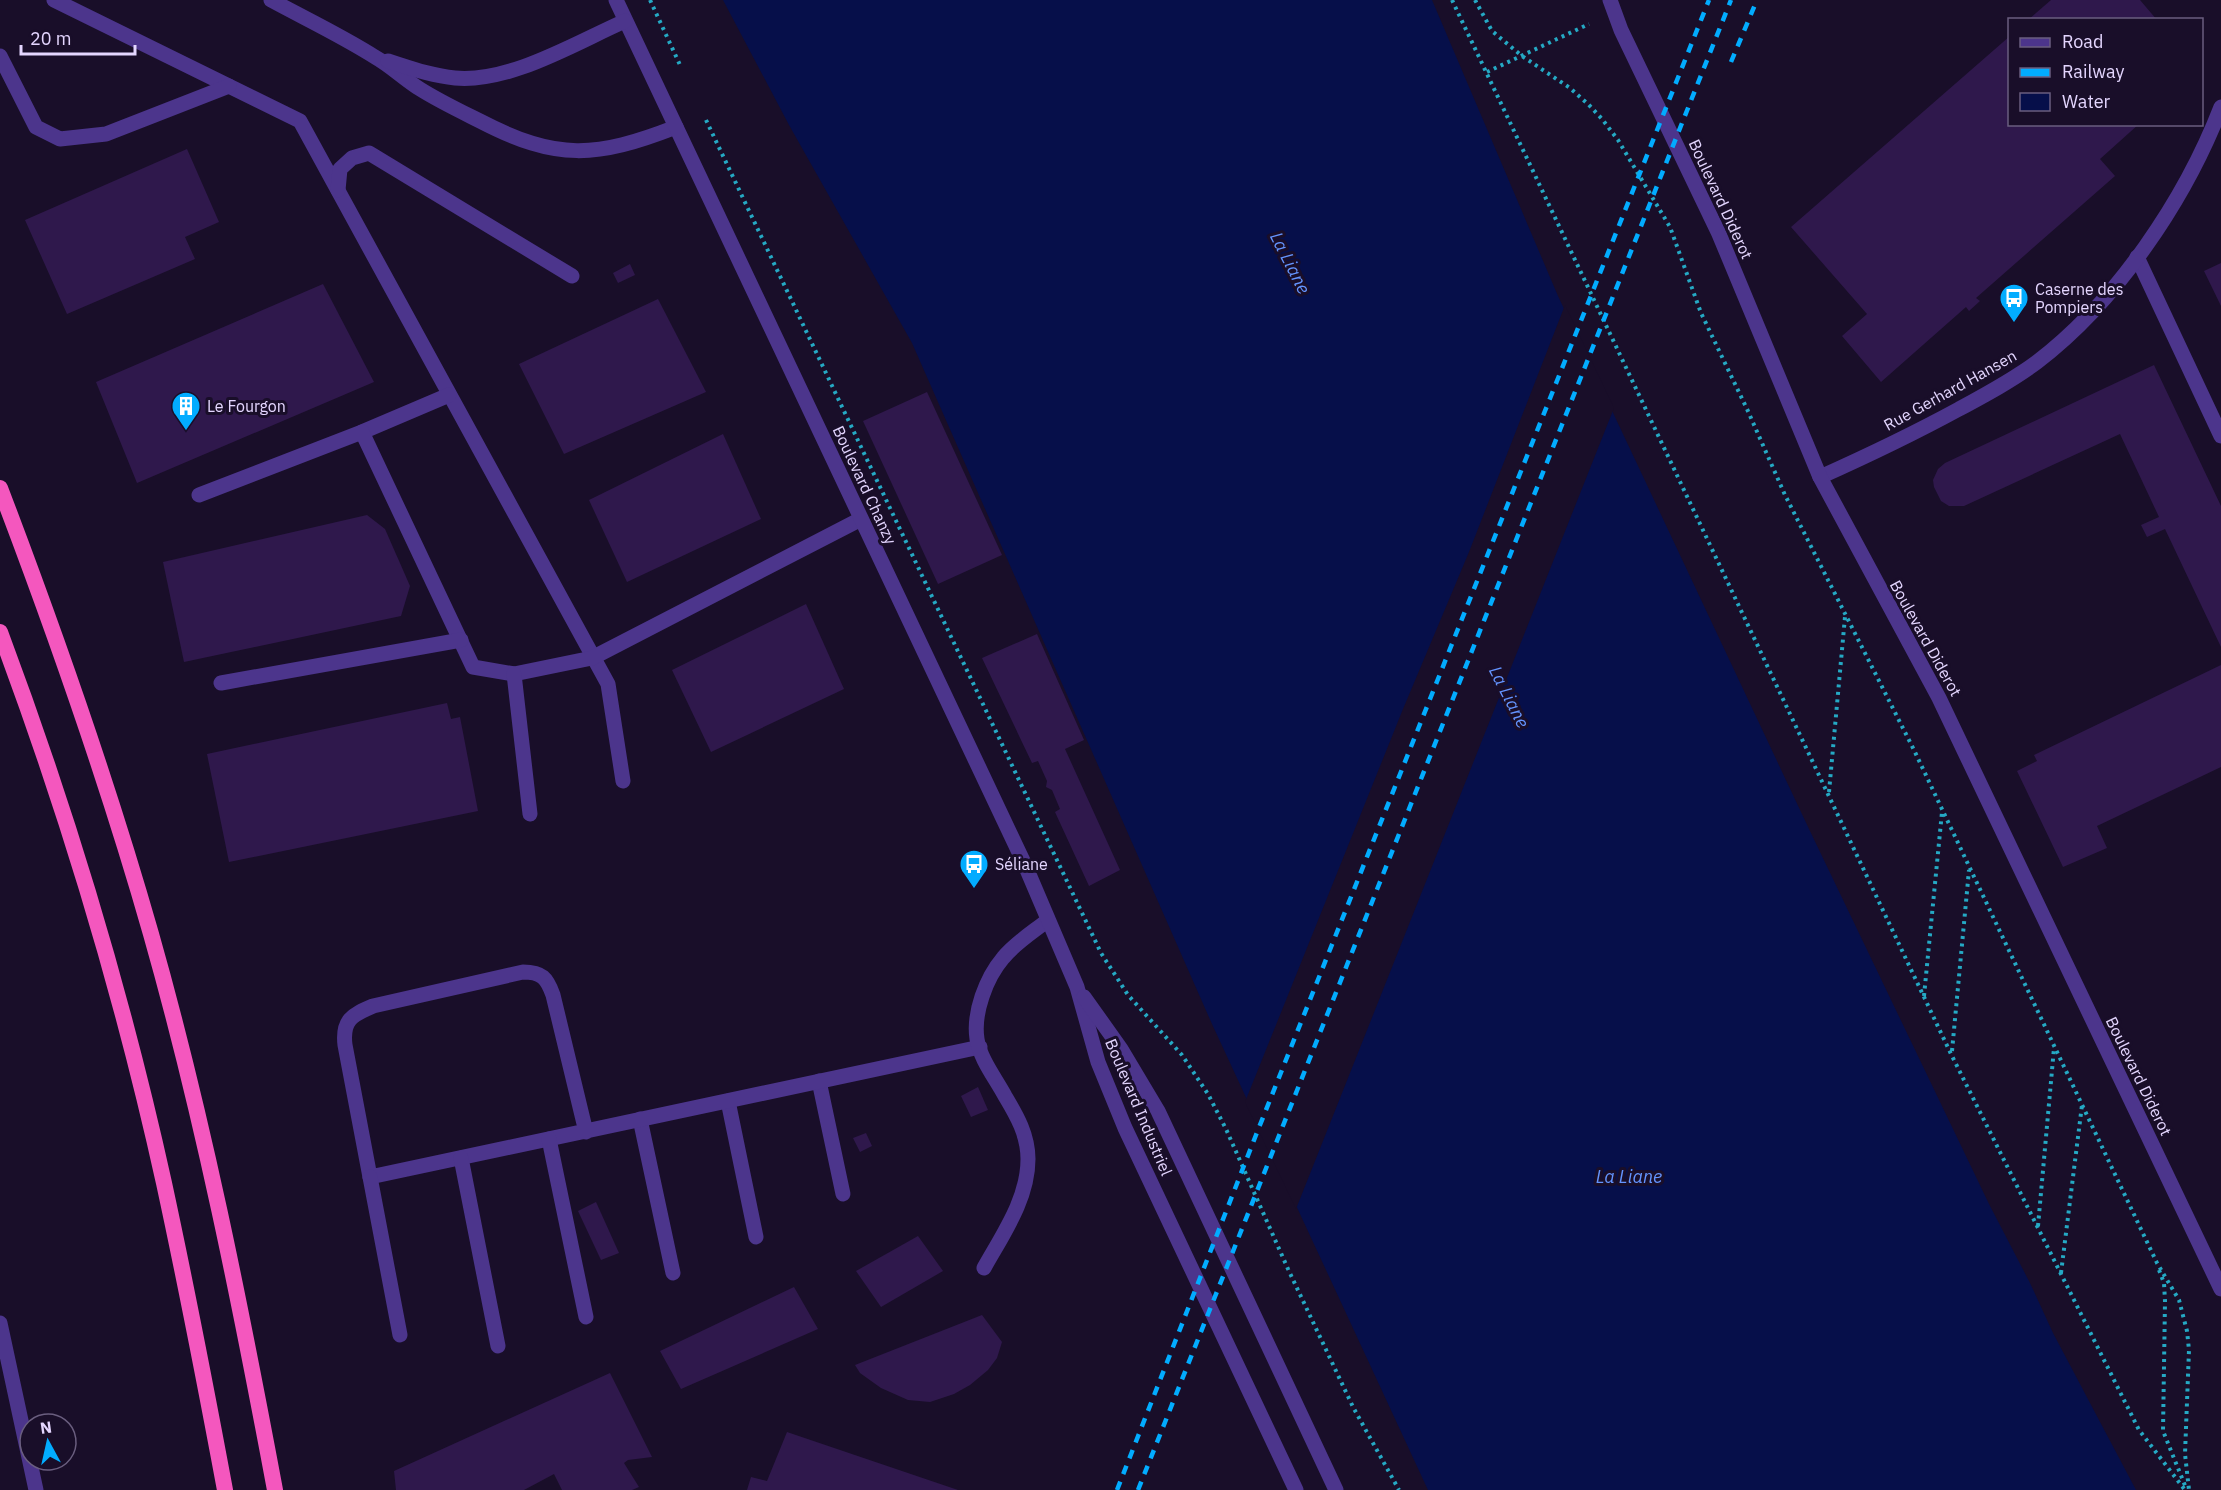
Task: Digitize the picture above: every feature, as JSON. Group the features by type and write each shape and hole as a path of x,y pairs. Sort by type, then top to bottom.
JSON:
{"highway":[{"path":"0,488 95,754 131,866 160,969 190,1081 230,1256 275,1490"},
{"path":"0,632 72,842 123,1019 164,1182 225,1490"}],"street":[{"path":"54,0 300,121 608,684 623,781"},
{"path":"271,0 376,57 434,97 497,130 536,146 578,151 600,149 622,146 676,127"},
{"name":"Boulevard Chanzy","path":"616,0 1025,865 1077,987"},
{"name":"Boulevard Diderot","path":"1610,0 1626,39 1722,242 1820,477 1939,698 2221,1289"},
{"path":"376,57 443,76 492,77 527,66 625,21"},
{"path":"0,56 36,127 60,139 106,134 229,86"},
{"name":"Rue Gerhard Hansen","path":"1820,477 1932,424 1988,393 2035,363 2075,329 2099,305 2137,258 2189,176 2221,106"},
{"path":"338,190 340,169 352,158 369,153 572,276"},
{"path":"2137,258 2221,435"},
{"path":"199,495 362,432 449,395"},
{"path":"362,432 473,667 514,674 592,658 861,519"},
{"path":"221,683 461,640"},
{"path":"514,674 530,814"},
{"path":"984,1268 1022,1198 1027,1178 1028,1158 1026,1140 1019,1121 977,1040 977,1020 990,978 1003,957 1048,920"},
{"path":"400,1335 345,1045 346,1024 352,1016 373,1006 523,972 534,972 543,976 549,985 586,1131"},
{"name":"Boulevard Industriel","path":"1077,987 1098,1062 1125,1128 1296,1490"},
{"name":"Boulevard Industriel","path":"1077,987 1121,1049 1158,1111 1336,1490"},
{"path":"370,1177 980,1047"},
{"path":"819,1081 843,1194"},
{"path":"728,1101 756,1237"},
{"path":"640,1119 673,1273"},
{"path":"549,1139 586,1317"},
{"path":"461,1158 498,1346"},
{"path":"0,1323 36,1490"}],"path":[{"path":"650,0 685,74"},
{"path":"1452,0 1952,1054 2139,1430 2187,1490"},
{"path":"1474,0 1492,31 1522,56 1570,88 1595,112 1618,140 1670,227 1701,313 1785,495 1942,811 2157,1263 2179,1300 2189,1350 2185,1454 2187,1490"},
{"path":"1487,72 1595,21"},
{"path":"705,117 1094,938 1128,995 1182,1055 1208,1094 1353,1407 1399,1490"},
{"path":"1829,793 1845,616"},
{"path":"1924,996 1942,811"},
{"path":"1952,1054 1969,870"},
{"path":"2038,1228 2054,1047"},
{"path":"2061,1273 2082,1104"},
{"path":"2157,1263 2164,1283 2165,1301 2163,1431 2187,1490"}],"water":[{"name":"La Liane","path":"723,0 1432,0 1558,296 1809,829 1989,1204 2053,1333 2136,1490 1428,1490 1212,1024 912,343 789,125"}],"pier":[{"path":"1565,305 1614,408 1296,1209 1245,1102 1403,709 1469,552"}],"building":[{"path":"2051,0 2140,0 2155,18 2030,18"},
{"path":"2008,38 2008,126 2137,126 2100,159 2115,176 1976,298 1980,301 1969,311 1966,307 1881,382 1842,336 1867,314 1791,227"},
{"path":"187,149 219,222 185,237 195,259 67,314 25,220"},
{"path":"2221,263 2221,306 2204,271"},
{"path":"630,264 635,275 618,283 613,273"},
{"name":"Le Fourgon","path":"323,284 374,382 137,483 96,382"},
{"path":"658,299 706,392 564,454 519,364"},
{"path":"2154,365 2221,506 2221,647 2165,529 2147,537 2141,525 2159,517 2120,434 1964,506 1949,506 1941,501 1934,487 1933,480 1938,469 1945,463"},
{"path":"927,392 1002,555 938,584 863,421"},
{"path":"723,434 761,519 627,582 589,500"},
{"path":"367,515 385,529 410,586 401,616 184,662 163,562"},
{"path":"806,604 844,689 711,752 672,670"},
{"path":"1037,634 1084,740 1065,749 1120,870 1089,886 1055,812 1060,809 1052,790 1046,787 1047,781 1038,761 1032,763 982,658"},
{"path":"2221,665 2221,767 2097,826 2107,848 2063,867 2017,771 2037,761 2034,755"},
{"path":"447,703 451,719 460,717 478,811 229,862 207,754"},
{"path":"978,1087 988,1110 971,1117 961,1096"},
{"path":"866,1133 872,1146 860,1152 853,1138"},
{"path":"596,1202 619,1253 601,1260 578,1211"},
{"path":"918,1236 943,1271 881,1307 856,1271"},
{"path":"794,1287 818,1329 681,1389 660,1351"},
{"path":"982,1315 1002,1342 997,1358 988,1370 970,1385 954,1394 930,1402 908,1400 881,1388 860,1373 855,1365"},
{"path":"610,1373 652,1457 628,1460 624,1463 639,1487 632,1490 562,1490 554,1474 524,1490 396,1490 394,1471"},
{"path":"787,1432 958,1490 747,1490 751,1477 767,1481"}],"railway":[{"path":"1117,1490 1256,1135 1709,0"},
{"path":"1138,1490 1731,0"},
{"path":"1731,62 1757,0"}],"place":[{"name":"Caserne des Pompiers","path":"2014,324"},
{"name":"Le Fourgon","path":"186,432"},
{"name":"Séliane","path":"974,890"}]}
